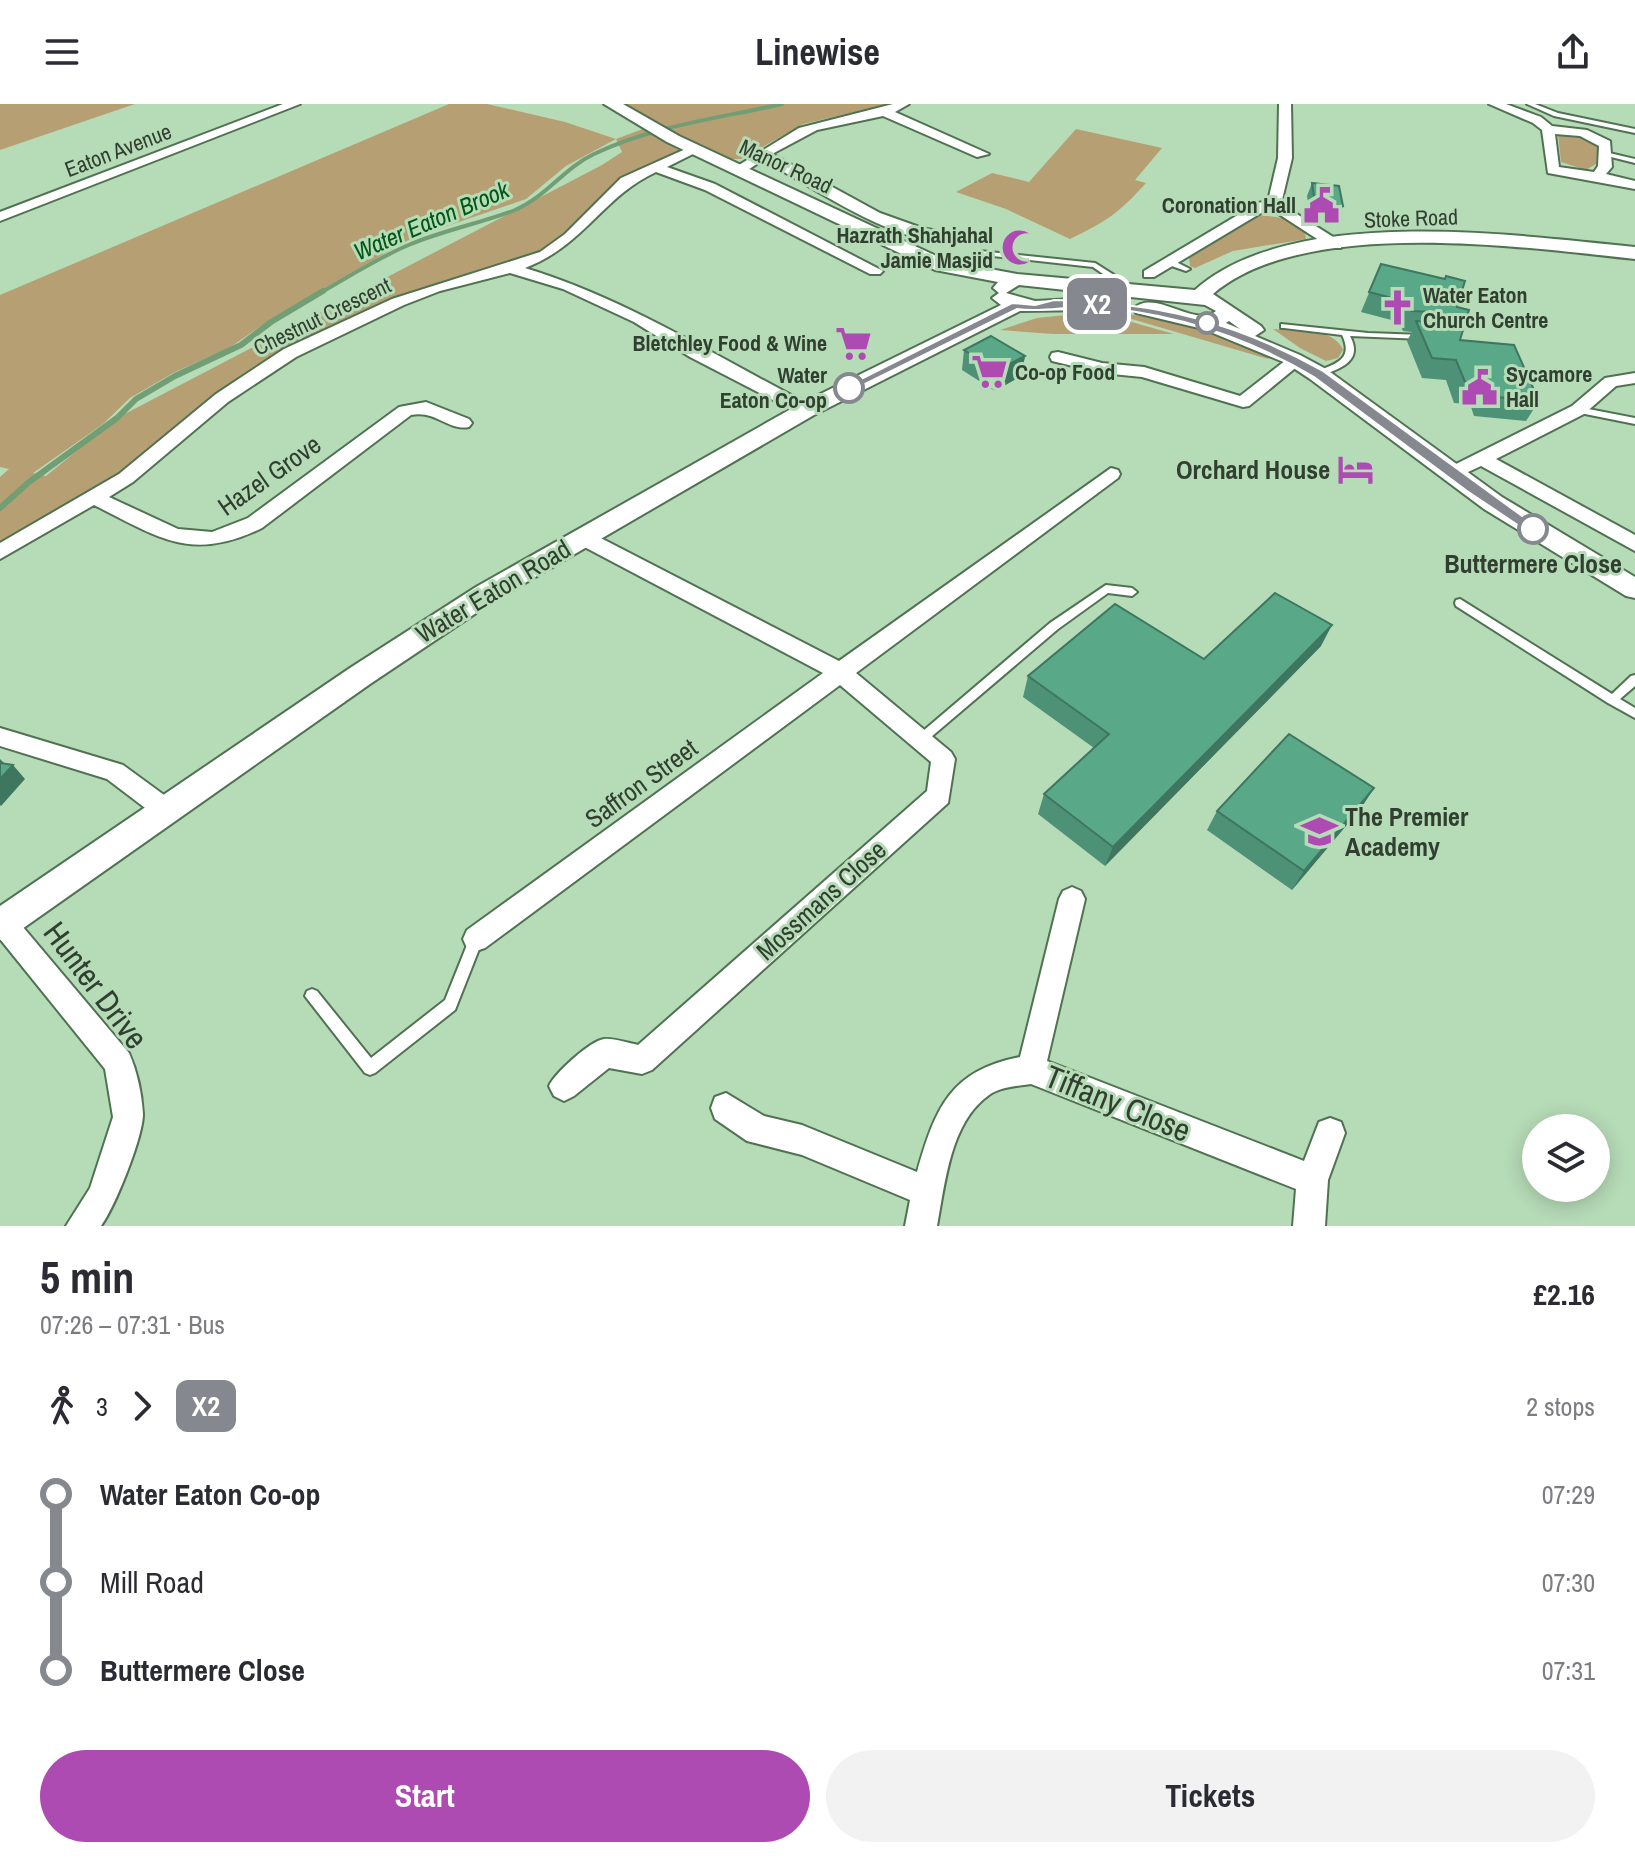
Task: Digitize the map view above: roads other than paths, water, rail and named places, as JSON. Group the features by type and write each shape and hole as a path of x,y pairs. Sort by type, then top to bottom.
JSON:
{"street":[{"name":"Eaton Avenue","path":"0,217 294,104"},
{"name":"Manor Road","path":"612,104 695,150 942,266 962,282 1013,295"},
{"path":"738,170 796,133 887,113 903,104"},
{"path":"1274,205 1285,158 1285,104"},
{"path":"1495,104 1526,115 1548,129 1583,133 1605,144 1605,167 1597,176"},
{"path":"887,113 982,154"},
{"path":"1548,129 1553,170 1635,185"},
{"name":"Chestnut Crescent","path":"0,552 96,498 133,473 242,383 297,349 414,296 510,268 559,245 614,191 653,167 695,150"},
{"path":"763,155 815,185 912,231 953,238"},
{"path":"653,167 710,187 875,271"},
{"path":"1149,274 1263,206 1274,205 1336,245"},
{"name":"Stoke Road","path":"1186,302 1250,263 1336,245 1456,239 1635,253"},
{"path":"510,268 568,286 640,319 696,353 806,410"},
{"path":"1013,295 1047,283 1110,289 1186,302"},
{"path":"1047,283 1058,292 1054,303"},
{"path":"1013,295 1035,308 1054,303 1113,306 1214,300 1216,317"},
{"name":"Water Eaton Road","path":"1,924 414,639 582,537 1013,295"},
{"path":"1186,302 1192,321 1216,317 1318,374 1350,395 1451,474 1560,546 1635,589"},
{"path":"1058,357 1102,368 1144,372 1243,402 1294,360"},
{"path":"1451,474 1578,410 1611,382 1635,378"},
{"name":"Hazel Grove","path":"96,498 186,540 213,540 235,534 255,523 405,411 426,407 463,423"},
{"path":"1482,459 1635,544"},
{"name":"Saffron Street","path":"476,939 1111,474"},
{"path":"582,537 840,672"},
{"name":"Mossmans Close","path":"564,1086 605,1053 642,1060 939,796 943,759 840,672"},
{"path":"0,737 115,772 166,810"},
{"path":"1031,1069 1072,899"},
{"name":"Hunter Drive","path":"1,924 119,1063 128,1117 103,1197 82,1226"},
{"name":"Tiffany Close","path":"921,1226 952,1113 975,1086 1000,1075 1031,1069 1312,1180"},
{"path":"726,1108 758,1130 802,1140 928,1192"},
{"path":"1309,1226 1312,1180 1330,1133"}],"lane":[{"path":"1530,104 1556,115 1635,131"},
{"path":"1605,154 1635,161"},
{"path":"983,253 1095,265 1110,275 1110,289"},
{"path":"1169,262 1186,269"},
{"path":"1284,326 1425,337"},
{"path":"1318,374 1341,364 1350,355 1351,345 1345,333"},
{"path":"1578,410 1635,421"},
{"path":"920,740 1054,626 1106,589 1132,592"},
{"path":"1460,603 1635,714"},
{"path":"1612,700 1635,679"},
{"path":"312,996 370,1068 450,1005 476,939"}],"waterway":[{"name":"Water Eaton Brook","path":"320,293 411,244 515,210 536,198 583,160 616,144 686,124 782,104"},
{"name":"Water Eaton Brook","path":"0,508 29,482 117,418 136,399 175,376 241,345 271,322 323,291"}],"place":[{"name":"Coronation Hall","path":"1322,205"},
{"name":"Hazrath Shahjahal Jamie Masjid","path":"1019,248"},
{"name":"Water Eaton Church Centre","path":"1397,308"},
{"name":"Bletchley Food & Wine","path":"853,343"},
{"name":"Co-op Food","path":"989,372"},
{"name":"Sycamore Hall","path":"1480,387"},
{"name":"Water Eaton Co-op","path":"849,388"},
{"name":"Orchard House","path":"1356,469"},
{"name":"Buttermere Close","path":"1533,529"},
{"name":"The Premier Academy","path":"1319,831"}]}
